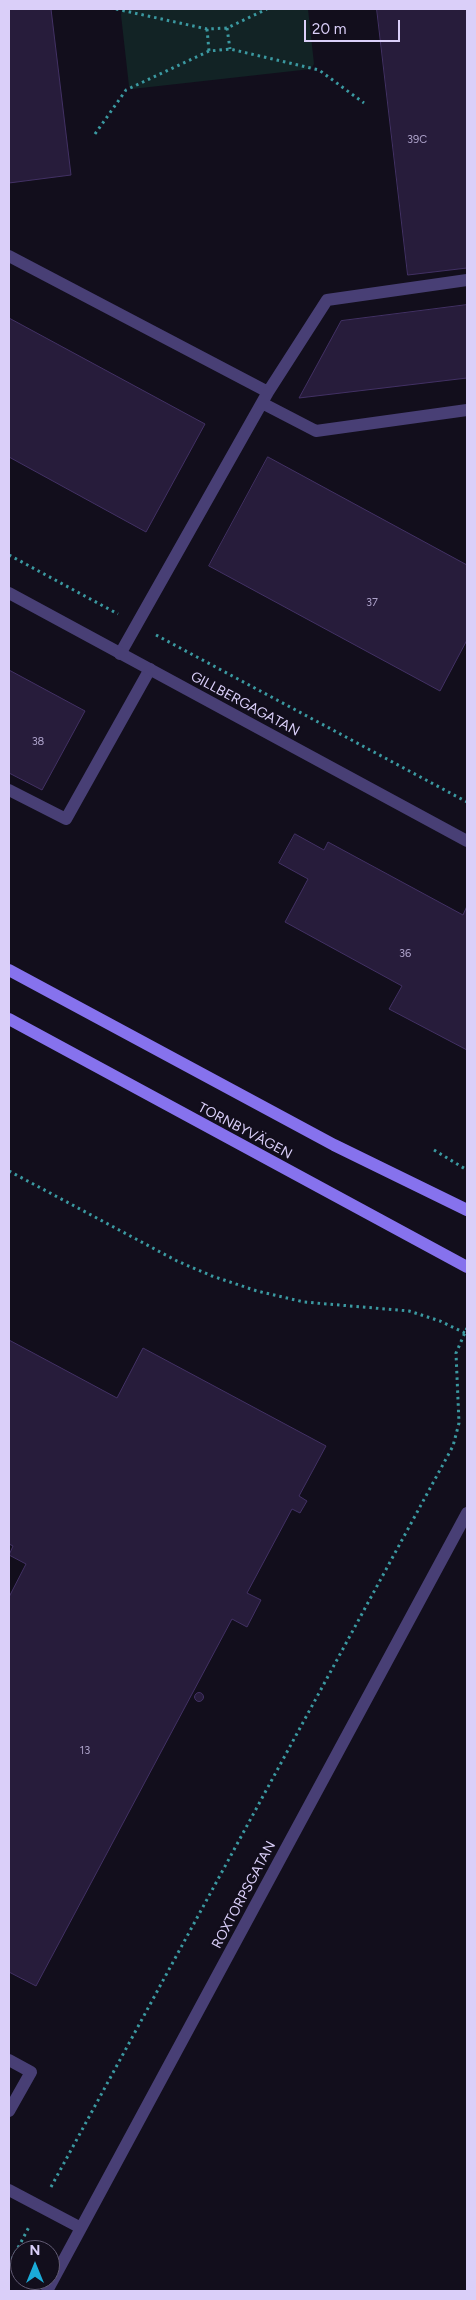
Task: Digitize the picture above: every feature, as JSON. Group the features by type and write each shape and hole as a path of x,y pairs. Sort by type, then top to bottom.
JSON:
{"main road":[{"path":"9,970 334,1145 467,1210"},
{"name":"TORNBYVÄGEN","path":"9,1019 467,1267"}],"street":[{"path":"9,256 268,392"},
{"path":"120,654 268,392 327,300 467,280"},
{"path":"262,403 316,431 467,410"},
{"name":"GILLBERGAGATAN","path":"9,593 467,841"},
{"path":"9,790 66,819 150,669"},
{"name":"ROXTORPSGATAN","path":"47,2291 467,1513"},
{"path":"9,2060 31,2072 9,2112"},
{"path":"9,2190 81,2228"}],"path":[{"path":"116,9 207,29 227,28 267,9"},
{"path":"227,28 230,49"},
{"path":"207,29 209,51"},
{"path":"95,134 126,90 209,51 230,49 319,70 364,103"},
{"path":"9,555 467,802"},
{"path":"434,1150 467,1170"},
{"path":"9,1171 177,1261 212,1276 257,1291 304,1302 408,1311 440,1321 466,1334"},
{"path":"9,2265 453,1446 460,1423 456,1353 466,1334 467,1328"}],"shaded area":[{"path":"308,9 314,64 311,69 132,89 129,86 121,15 122,10"}],"building":[{"path":"9,9 51,9 71,175 9,183"},
{"path":"377,9 467,9 467,268 408,275"},
{"path":"467,305 467,378 299,398 341,321"},
{"path":"9,318 205,424 146,532 9,457"},
{"path":"268,457 467,565 467,640 440,691 209,566"},
{"path":"9,670 85,711 42,790 9,773"},
{"path":"295,834 324,850 328,842 463,915 467,906 467,1050 389,1009 402,986 285,922 308,879 279,863"},
{"path":"9,1340 117,1398 143,1348 326,1446 299,1496 307,1501 300,1513 292,1509 247,1593 261,1600 247,1627 232,1619 36,1986 9,1972 9,1597 26,1564 9,1555 13,1546 9,1544"},
{"path":"199,1693 203,1697 199,1701 195,1697"}]}
